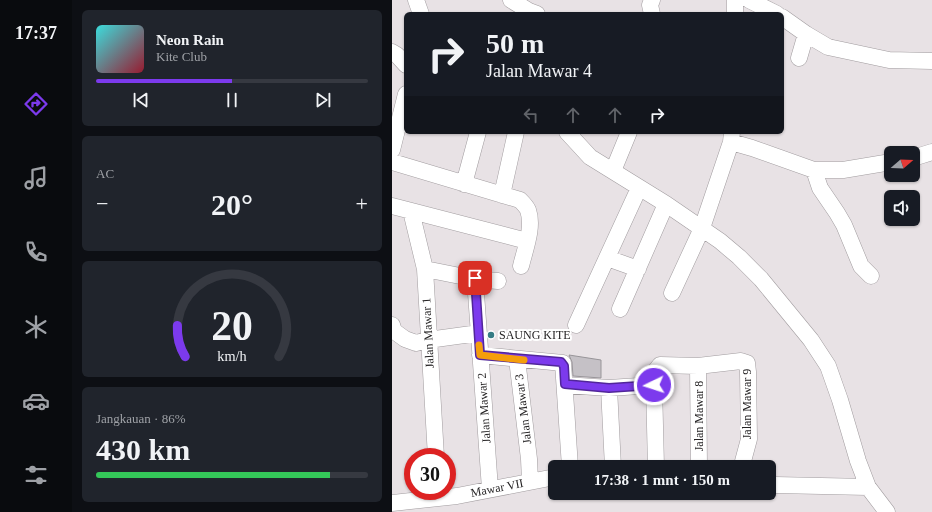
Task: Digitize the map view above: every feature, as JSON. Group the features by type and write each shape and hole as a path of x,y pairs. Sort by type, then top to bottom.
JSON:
{"street":[{"path":"416,0 420,12"},
{"path":"511,0 529,12"},
{"path":"652,0 650,6 652,12"},
{"path":"735,0 735,12"},
{"path":"749,0 773,12"},
{"path":"784,19 828,47 835,49 889,60 932,61"},
{"path":"799,58 806,34"},
{"path":"392,52 404,63"},
{"path":"392,150 404,102"},
{"path":"464,184 477,134"},
{"path":"502,195 516,134"},
{"path":"569,134 590,157 702,228 739,257 762,279 811,340 828,366 840,400 858,461 868,487 887,512"},
{"path":"613,171 628,134"},
{"path":"672,293 702,228 732,137 752,148 814,170 843,170 884,163"},
{"path":"920,156 932,152"},
{"path":"392,162 520,200 527,208 530,218 521,266"},
{"path":"814,170 820,188 837,212 844,225 861,266 871,276"},
{"path":"576,325 640,188"},
{"path":"620,309 666,204"},
{"path":"392,206 527,240"},
{"name":"Jalan Mawar 1","path":"411,211 425,268 435,448"},
{"path":"608,258 638,269"},
{"path":"425,268 498,281"},
{"name":"Jalan Mawar 2","path":"475,278 490,489"},
{"path":"392,325 394,331 405,340 416,343 479,333"},
{"path":"480,355 517,359"},
{"name":"Jalan Mawar 3","path":"530,481 529,459 517,359 563,363 565,384"},
{"name":"Jalan Mawar 8","path":"699,460 698,366 741,361 747,363"},
{"name":"Jalan Mawar 9","path":"743,460 749,439 747,363"},
{"path":"656,460 654,385 656,370 660,365 698,366"},
{"path":"570,460 565,384 609,388 654,385"},
{"path":"609,388 613,460"},
{"name":"Mawar VII","path":"456,496 548,478"},
{"path":"776,485 868,487"},
{"name":"Mawar VII","path":"392,503 411,502 418,500"}],"building":[{"path":"569,355 601,360 601,378 573,376 572,362"}],"slow traffic":[{"path":"479,345 480,355 524,360"}],"place":[{"name":"SAUNG KITE","path":"491,335"}],"route":[{"path":"475,278 480,355 561,362 564,366 565,384 609,388 654,385"}]}
